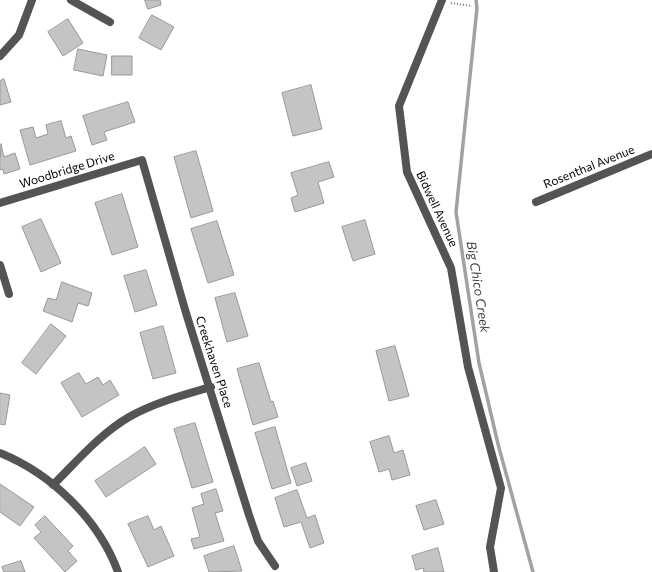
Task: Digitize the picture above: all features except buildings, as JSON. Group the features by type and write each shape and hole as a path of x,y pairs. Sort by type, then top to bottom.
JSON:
{"street":[{"path":"0,56 19,35 32,0"},
{"path":"71,0 110,22"},
{"name":"Bidwell Avenue","path":"442,1 399,106 407,172 451,268 468,367 501,488 490,547 494,572"},
{"name":"Rosenthal Avenue","path":"536,202 652,154"},
{"name":"Woodbridge Drive","path":"0,203 142,160"},
{"name":"Creekhaven Place","path":"142,160 186,312 258,541 275,566"},
{"path":"0,266 9,294"},
{"path":"53,485 94,444 130,417 153,406 210,387"},
{"path":"0,453 33,470 53,485 77,508 96,530 109,550 118,572"}],"path":[{"path":"442,1 472,6"}],"waterway":[{"name":"Big Chico Creek","path":"476,0 477,8 456,212 479,363 498,444 533,572"}]}
